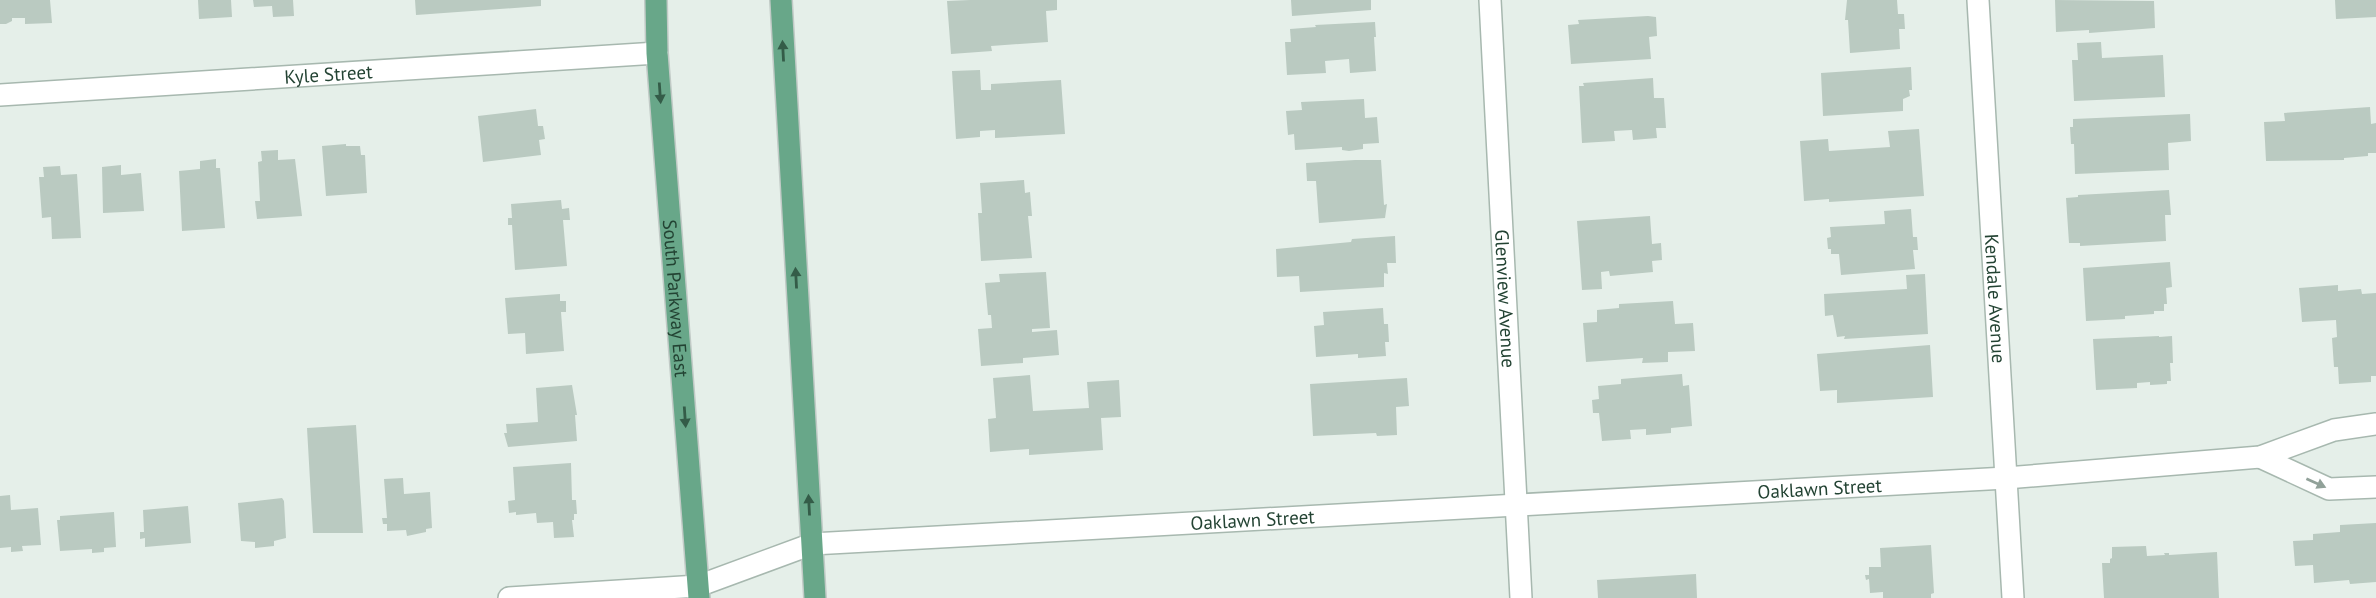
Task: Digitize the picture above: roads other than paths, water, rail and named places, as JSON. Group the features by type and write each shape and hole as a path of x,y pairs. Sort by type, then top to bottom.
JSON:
{"main road":[{"name":"South Parkway East","path":"656,0 657,53 698,592"},
{"path":"780,0 815,598"}],"street":[{"name":"Glenview Avenue","path":"1490,0 1521,598"},
{"name":"Kendale Avenue","path":"1978,0 2013,598"},
{"name":"Kyle Street","path":"0,94 657,53"},
{"path":"2260,457 2334,430 2376,424"},
{"name":"Oaklawn Street","path":"509,598 698,592 812,544 2006,478 2260,457"},
{"path":"2260,457 2329,489 2376,487"}]}
